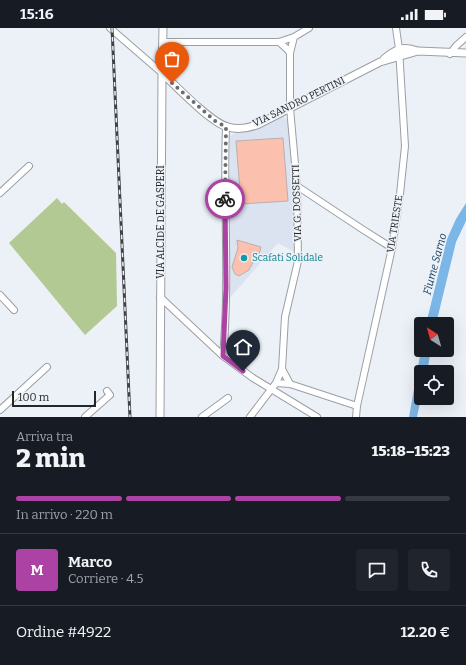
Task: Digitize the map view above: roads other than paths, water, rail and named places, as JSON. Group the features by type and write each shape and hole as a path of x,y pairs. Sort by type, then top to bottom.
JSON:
{"main road":[{"name":"VIA ALCIDE DE GASPERI","path":"160,417 163,28"},
{"name":"VIA SANDRO PERTINI","path":"226,127 241,128 254,126 399,53 418,51 450,54"},
{"path":"450,54 466,53"},
{"path":"162,74 215,121 226,127"}],"street":[{"path":"110,28 162,74"},
{"path":"163,42 279,42 294,37 309,28"},
{"name":"VIA TRIESTE","path":"356,417 357,406 392,248 400,194 404,146 399,53 396,28"},
{"name":"VIA G. DOSSETTI","path":"250,417 276,383 282,369 285,317 298,261 298,186 290,108 290,53 294,37"},
{"path":"450,54 466,37"},
{"path":"279,42 290,53"},
{"path":"223,356 226,288 226,127"},
{"path":"0,193 29,166"},
{"path":"298,186 392,248"},
{"path":"0,295 14,310"},
{"path":"160,297 223,356 253,378 317,417"},
{"path":"0,410 47,367"},
{"path":"282,369 290,384"},
{"path":"276,383 290,384 357,406"},
{"path":"85,417 110,395 107,391"},
{"path":"204,416 228,398"}],"water":[{"name":"Fiume Sarno","path":"466,203 466,221 456,242 438,317 428,317 447,239 456,219"},
{"path":"420,357 430,357 428,365 418,365"},
{"path":"414,389 414,405 420,405 417,417 409,417"}],"railway":[{"path":"112,28 130,417"}],"place":[{"name":"Scafati Solidale","path":"244,258"}]}
